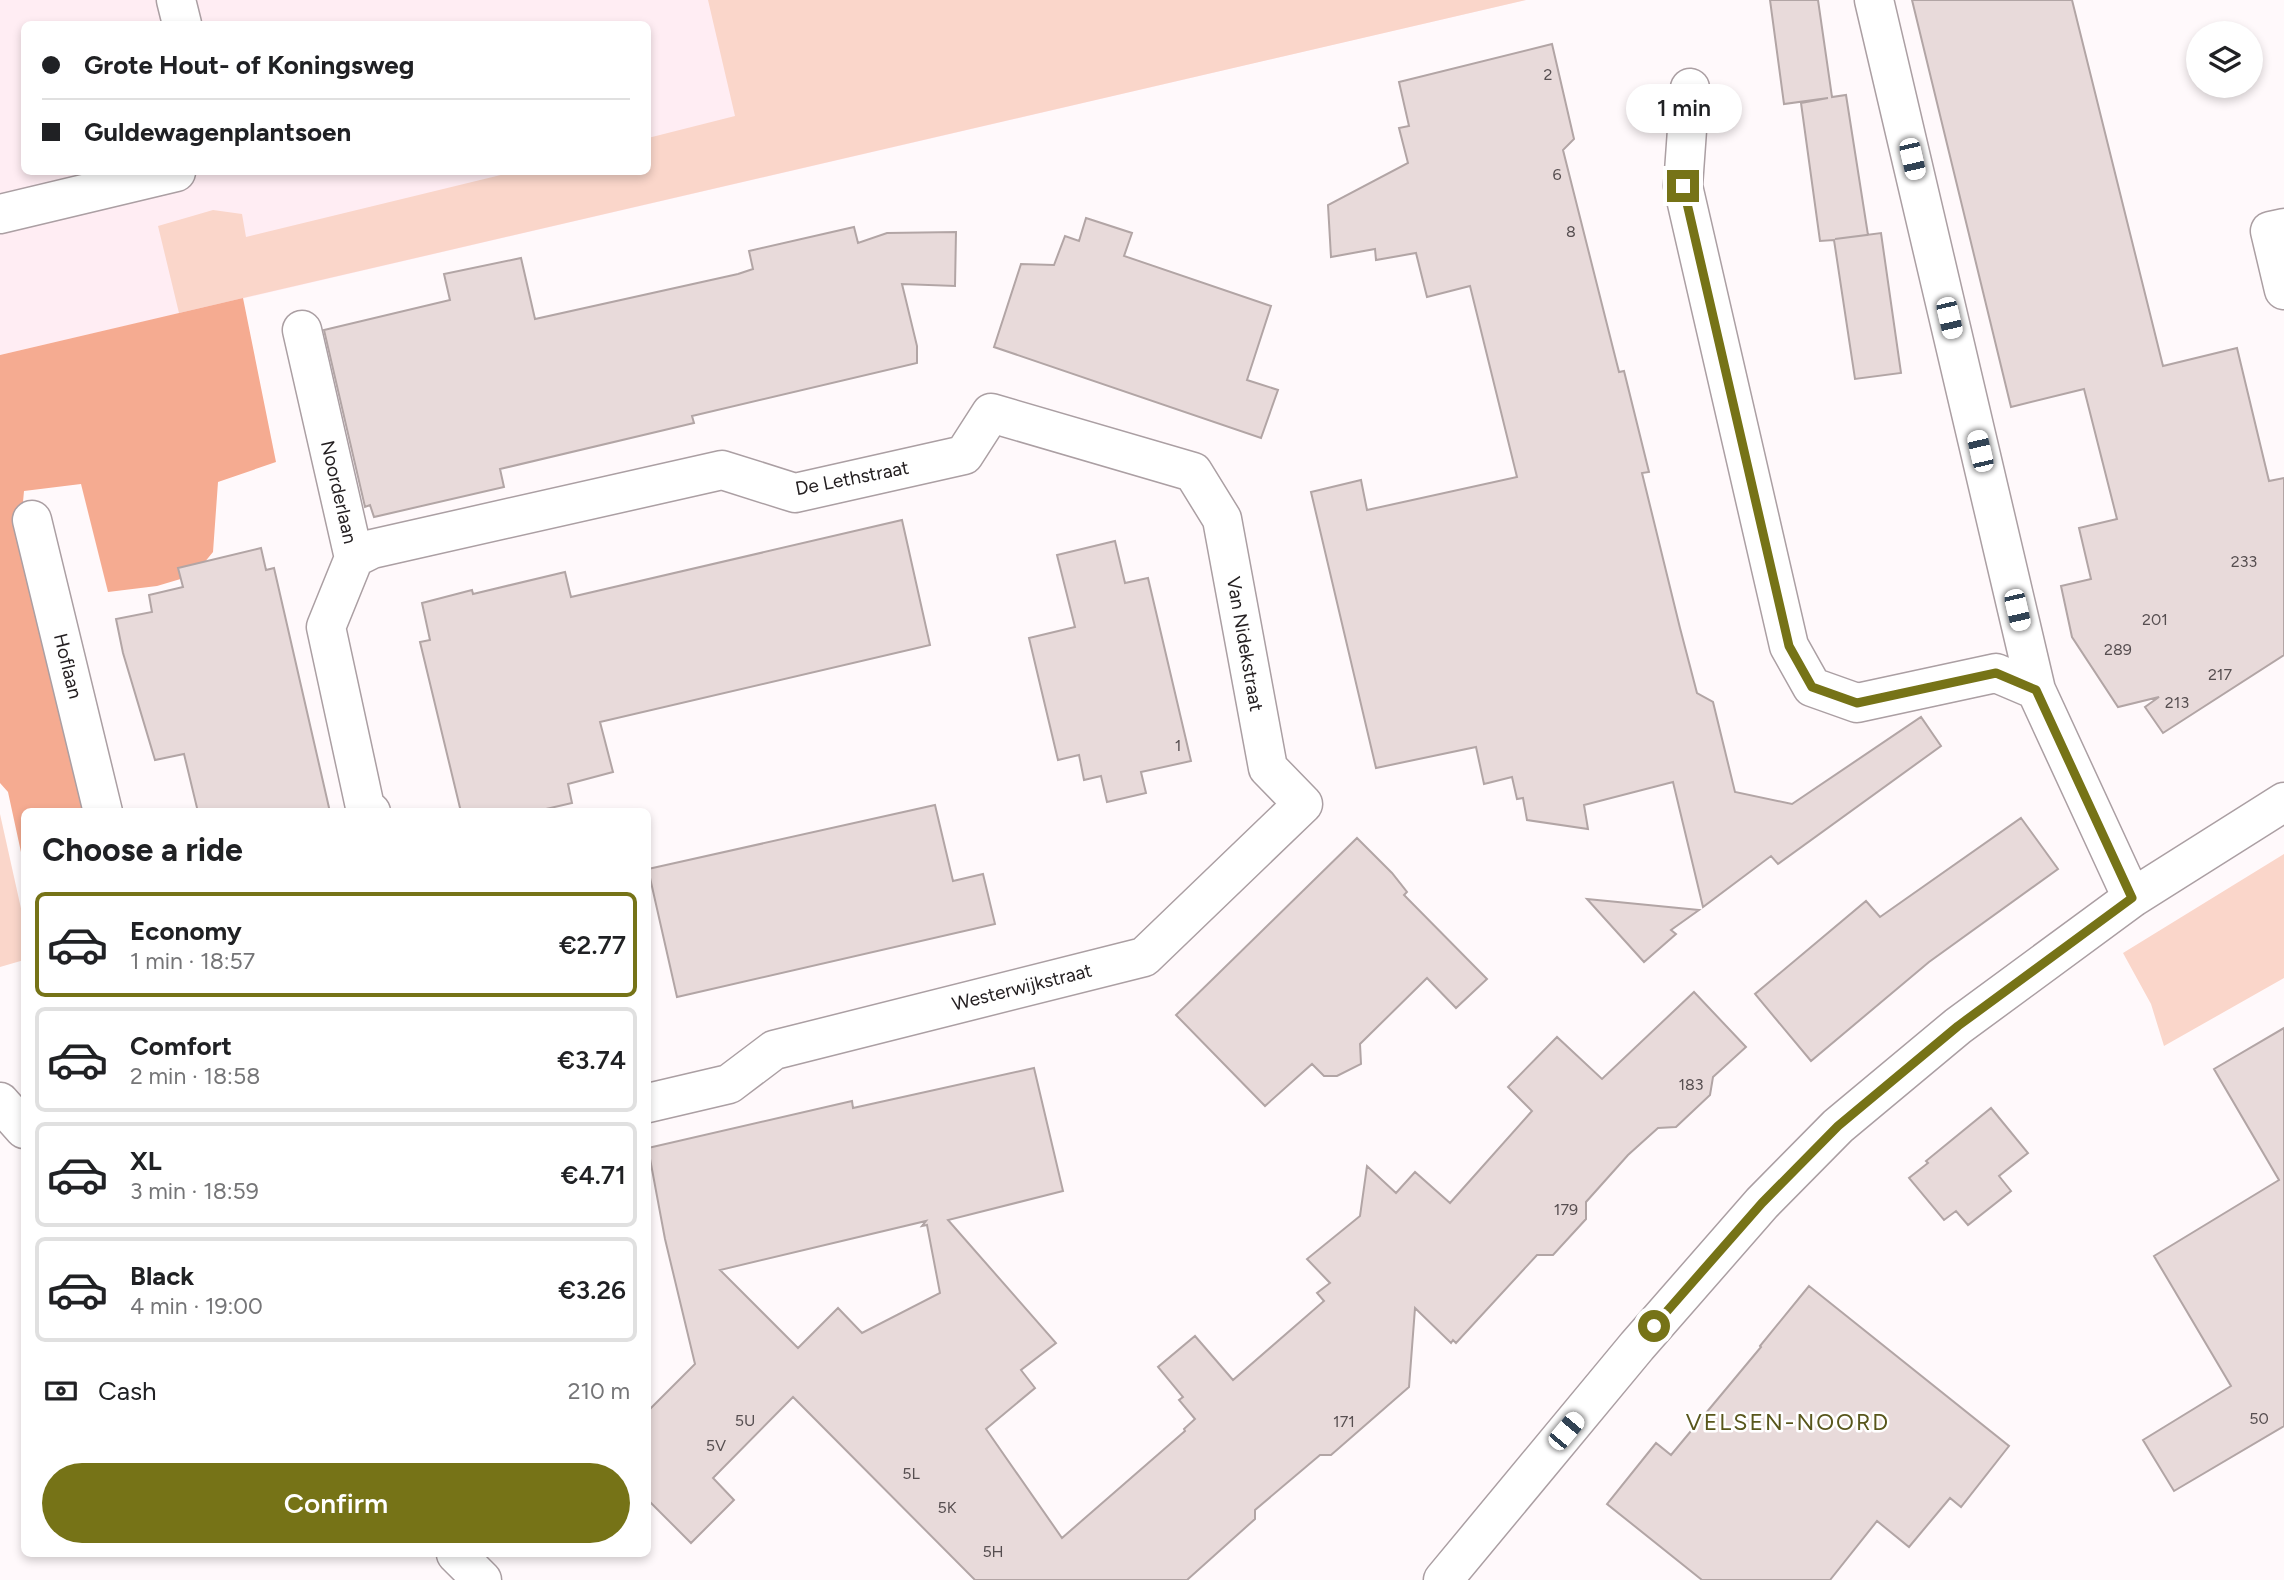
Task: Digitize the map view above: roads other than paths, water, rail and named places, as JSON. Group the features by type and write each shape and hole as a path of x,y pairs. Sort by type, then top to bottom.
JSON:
{"street":[{"path":"176,0 181,21"},
{"path":"1874,0 2036,690 2132,898"},
{"path":"1690,88 1683,186 1789,646 1812,687 1857,703 1996,673 2036,690"},
{"path":"0,214 163,175"},
{"path":"2284,228 2270,231 2284,290"},
{"name":"Noorderlaan","path":"302,330 354,558 326,627 366,808"},
{"name":"De Lethstraat","path":"354,558 372,549 722,470 795,493 912,467 964,455 991,413 1193,472 1222,519"},
{"name":"Van Nidekstraat","path":"1222,519 1268,768"},
{"name":"Hoflaan","path":"32,520 102,808"},
{"name":"Westerwijkstraat","path":"651,1102 729,1084 774,1050 1144,957 1303,804 1268,768"},
{"path":"1443,1580 1646,1336 1762,1203 1838,1126 1958,1026 2132,898 2284,802"},
{"path":"0,1102 21,1126"},
{"path":"459,1557 482,1580"}],"district":[{"name":"VELSEN-NOORD","path":"1788,1422"}]}
